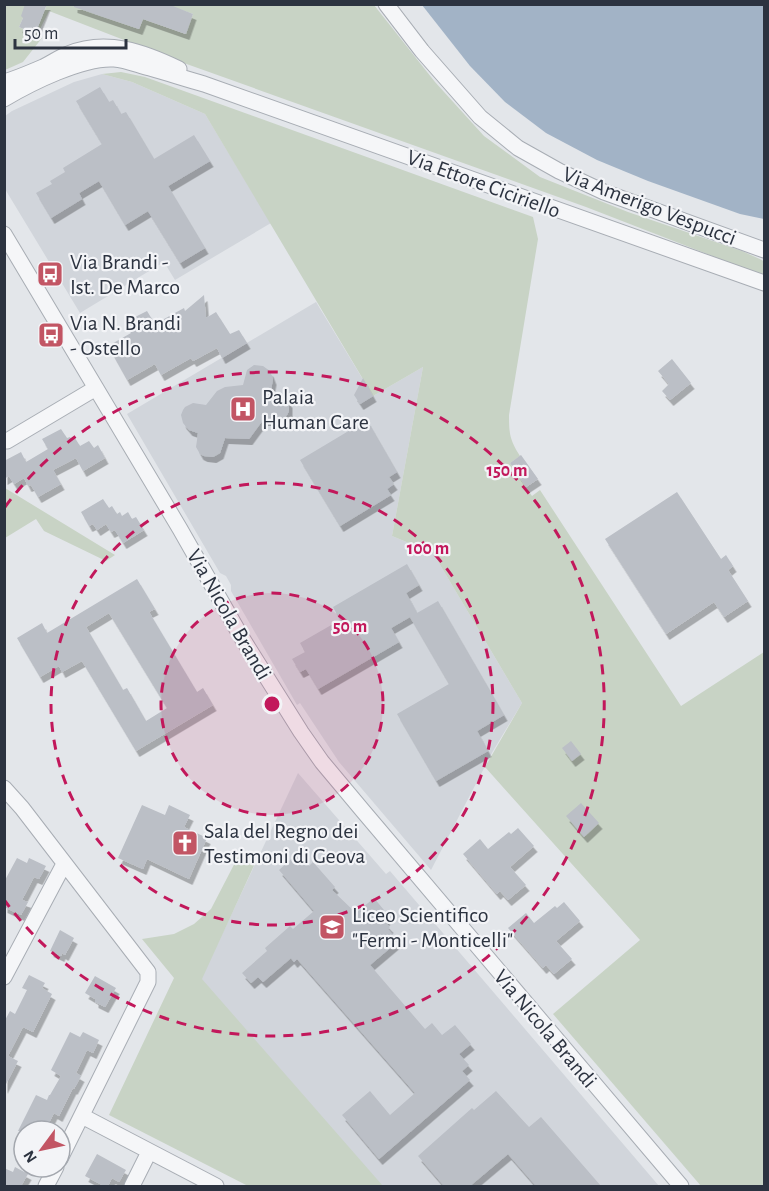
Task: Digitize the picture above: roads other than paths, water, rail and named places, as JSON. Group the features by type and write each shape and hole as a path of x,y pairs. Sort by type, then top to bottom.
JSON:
{"street":[{"name":"Via Amerigo Vespucci","path":"386,4 422,51 480,117 518,148 559,171 604,192 765,250"},
{"name":"Via Ettore Ciciriello","path":"4,82 67,54 102,46 129,50 156,58 204,84"},
{"name":"Via Ettore Ciciriello","path":"4,99 34,83 95,61 113,59 129,62 204,84 765,283"},
{"name":"Via Nicola Brandi","path":"4,234 242,638 322,762 681,1186"},
{"path":"7,441 96,388"},
{"path":"4,788 22,808 148,972 148,982 72,1136"},
{"path":"4,977 64,864"},
{"path":"82,1116 216,1186"},
{"path":"132,1186 149,1152"}],"water":[{"path":"422,5 764,5 764,219 740,214 648,181 597,160 546,133 505,102 470,66"}],"place":[{"name":"Via Brandi - Ist. De Marco","path":"50,274"},
{"name":"Via N. Brandi - Ostello","path":"51,335"},
{"name":"Palaia Human Care","path":"243,409"},
{"name":"Sala del Regno dei Testimoni di Geova","path":"185,843"},
{"name":"Liceo Scientifico \"Fermi - Monticelli\"","path":"332,927"}]}
